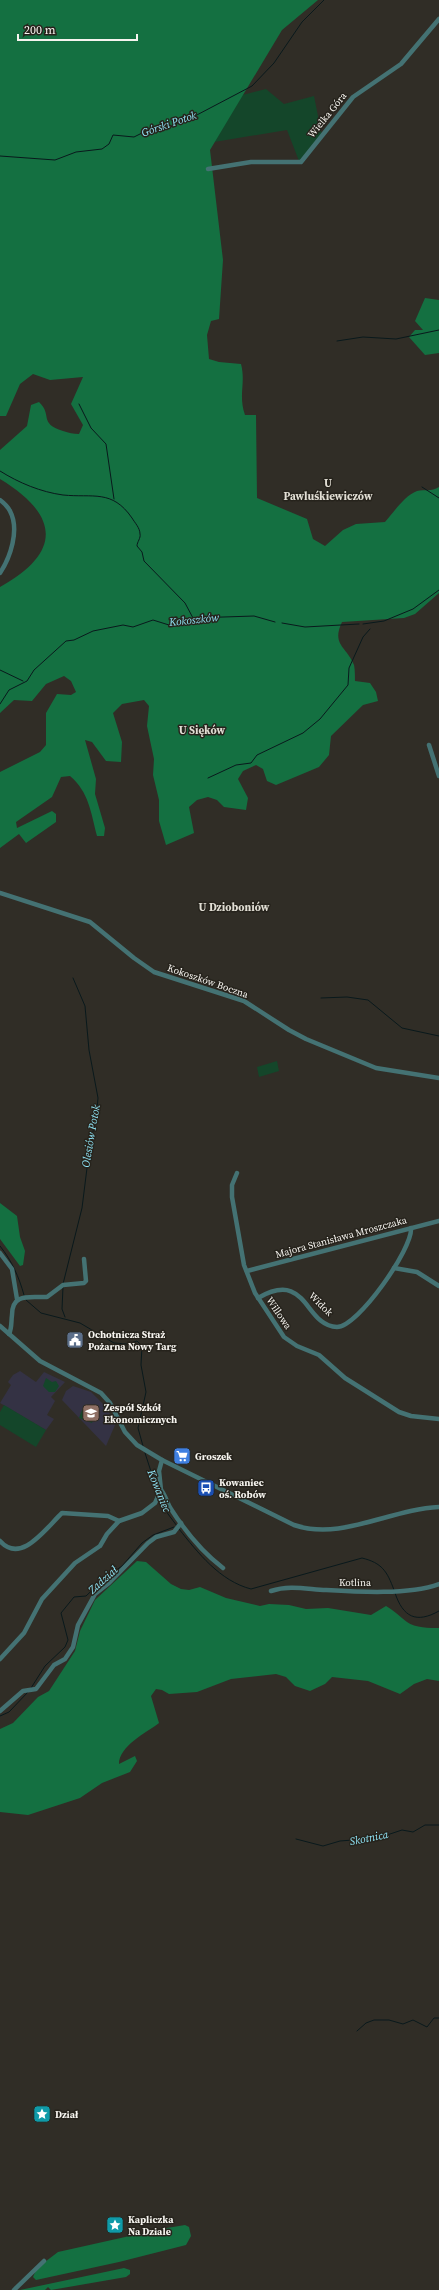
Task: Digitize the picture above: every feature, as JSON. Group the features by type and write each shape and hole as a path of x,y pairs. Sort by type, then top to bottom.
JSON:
{"street":[{"name":"Wielka Góra","path":"208,169 251,162 301,162 354,97 401,64 439,19"},
{"path":"0,500 11,513 13,533 8,559 0,574"},
{"path":"429,745 439,776"},
{"name":"Kokoszków Boczna","path":"0,893 90,922 134,958 154,972 244,1001 289,1030 306,1039 376,1068 439,1078"},
{"name":"Willowa","path":"237,1173 232,1185 232,1197 241,1254 258,1298 279,1331 289,1342 319,1355 345,1378 399,1412 411,1416 439,1419"},
{"name":"Majora Stanisława Mroszczaka","path":"247,1271 439,1220"},
{"name":"Widok","path":"258,1298 268,1293 288,1290 294,1291 324,1322 332,1326 341,1326 355,1318 372,1300 394,1268 410,1238 411,1228"},
{"path":"0,1253 12,1269 19,1298"},
{"path":"9,1334 14,1303 19,1298 28,1296 47,1297 63,1285 84,1283 86,1281 84,1258"},
{"path":"394,1268 417,1272 439,1286"},
{"path":"0,1326 49,1367 101,1393 110,1403 125,1432 137,1445 162,1460 288,1522 310,1529 338,1529 407,1512 439,1507"},
{"path":"162,1460 159,1471 161,1491 170,1508 210,1558 223,1568"},
{"path":"0,1659 14,1646 24,1633 42,1599 75,1562 100,1546 107,1534 119,1521 142,1513 157,1500 161,1491"},
{"path":"0,1541 6,1548 14,1551 23,1548 34,1540 62,1512 108,1516 119,1521"},
{"path":"0,1711 21,1693 39,1687 54,1666 65,1659 73,1647 78,1625 95,1594 109,1583 148,1543 156,1537 174,1532 181,1523"},
{"name":"Kotlina","path":"271,1591 295,1587 326,1590 388,1591 427,1588 439,1584"},
{"path":"14,2290 44,2261"}],"shaded area":[{"path":"20,1371 36,1382 44,1372 65,1382 51,1397 55,1401 47,1415 54,1419 46,1430 0,1403 11,1385 8,1382 13,1375"},
{"name":"Zespół Szkół Ekonomicznych","path":"73,1386 91,1392 107,1408 115,1425 106,1446 62,1400 66,1391"}],"green space":[{"path":"0,0 318,0 282,30 210,150 223,260 219,319 211,321 207,335 209,359 219,362 241,364 243,377 242,401 245,415 256,415 257,498 307,519 313,539 325,546 343,530 356,524 385,522 412,493 439,487 439,593 415,614 404,618 342,622 339,630 339,641 354,665 355,681 370,683 376,692 378,701 363,705 331,736 329,755 319,767 276,785 267,781 263,769 256,765 243,771 238,779 248,798 246,810 224,807 217,800 208,797 197,800 189,807 194,833 166,845 159,821 159,800 153,775 154,759 147,726 149,706 144,700 122,704 113,713 122,742 121,762 106,761 92,742 85,740 96,779 95,794 105,828 104,836 97,836 88,803 76,782 70,776 61,777 52,797 16,822 17,828 52,811 56,814 56,822 26,843 19,834 0,848 0,772 40,752 46,745 46,713 57,694 71,695 76,692 71,681 64,676 46,684 32,701 14,700 0,713 0,587 21,574 35,560 43,547 46,533 43,520 34,506 20,493 0,479 0,450 27,426 31,405 39,402 45,411 48,422 51,425 65,432 79,434 83,425 71,404 83,377 50,380 33,374 20,384 6,416 0,416"},
{"path":"266,89 284,104 314,96 322,136 299,161 287,130 178,148 234,97"},
{"path":"425,298 439,300 439,353 425,355 409,337 415,330 423,330 415,321"},
{"path":"277,1061 279,1071 259,1077 257,1067"},
{"path":"0,1203 17,1216 20,1237 25,1251 23,1265 20,1266 0,1239"},
{"path":"46,1378 52,1382 56,1381 59,1386 55,1392 49,1392 43,1386"},
{"path":"4,1405 46,1430 36,1447 0,1425 0,1412"},
{"path":"82,1410 95,1415 92,1423 79,1418"},
{"path":"137,1561 146,1562 171,1584 181,1589 189,1590 200,1587 226,1598 260,1606 269,1604 289,1605 306,1609 328,1608 371,1615 386,1606 410,1624 439,1628 439,1681 427,1679 414,1684 400,1694 368,1681 332,1677 325,1684 310,1691 295,1686 286,1677 276,1674 231,1679 197,1692 169,1694 162,1690 156,1689 151,1696 159,1723 134,1740 123,1751 120,1757 119,1764 135,1756 137,1761 130,1772 102,1783 80,1798 28,1815 0,1812 0,1729 13,1723 38,1697 49,1691 75,1651 80,1631 95,1600"},
{"path":"185,2225 189,2227 191,2236 186,2245 119,2262 36,2280 33,2277 37,2268 58,2252"},
{"path":"124,2268 130,2270 130,2274 126,2277 51,2290 48,2287 45,2290 20,2290"}],"waterway":[{"name":"Górski Potok","path":"0,156 55,160 76,152 102,149 109,144 113,135 134,137 150,129 173,126 182,120 193,117 252,86 274,63 302,22 324,0"},
{"path":"337,341 363,337 396,339 439,330"},
{"path":"79,404 91,428 106,444 114,499"},
{"path":"0,471 22,483 47,492 63,495 101,497 109,499 125,509 140,532 137,546 142,552 144,561 185,603 193,618"},
{"path":"422,487 439,498"},
{"name":"Kokoszków","path":"363,624 384,621 413,609 439,590"},
{"name":"Kokoszków","path":"0,704 9,690 27,681 34,670 66,641 74,640 93,631 123,625 133,627 153,620 169,625 187,622 193,618 254,616 275,622"},
{"name":"Kokoszków","path":"282,623 305,627 359,624"},
{"path":"208,778 236,765 251,763 257,755 303,733 320,719 348,685 349,668 363,637 370,629"},
{"path":"0,670 23,681"},
{"name":"Olesiów Potok","path":"63,1284 82,1208 88,1160 87,1152 96,1121 98,1098 89,1050 85,1006 73,978"},
{"path":"321,998 347,997 368,1000 402,1028 439,1036"},
{"name":"Kowaniec","path":"0,1246 15,1269 24,1295"},
{"name":"Olesiów Potok","path":"63,1287 62,1309 65,1317"},
{"name":"Kowaniec","path":"26,1300 41,1313 80,1323 114,1343 127,1344 137,1341 142,1346 141,1365 146,1392 138,1428 143,1446"},
{"name":"Kowaniec","path":"145,1453 158,1493"},
{"name":"Kowaniec","path":"160,1498 168,1514 177,1526"},
{"name":"Zadział","path":"31,1688 45,1666 65,1647 68,1640 61,1613 74,1597 86,1596 105,1578 122,1566 142,1543 153,1535 174,1527"},
{"name":"Kowaniec","path":"179,1529 210,1565 229,1580 251,1589 362,1558 379,1565 386,1573 394,1590"},
{"name":"Kowaniec","path":"395,1593 402,1608 411,1616 424,1617 439,1611"},
{"name":"Zadział","path":"0,1716 9,1712 28,1692"},
{"name":"Skotnica","path":"296,1839 323,1846 340,1841 378,1838 402,1830 413,1832 425,1825 439,1825"},
{"path":"357,2031 366,2023 374,2020 389,2020 403,2024 413,2020 427,2027 434,2018 439,2018"}],"place":[{"name":"Ochotnicza Straż Pożarna Nowy Targ","path":"75,1340"},
{"name":"Zespół Szkół Ekonomicznych","path":"91,1413"},
{"name":"Groszek","path":"182,1456"},
{"name":"Kowaniec oś. Robów","path":"206,1488"},
{"name":"Dział","path":"42,2114"},
{"name":"Kapliczka Na Dziale","path":"115,2225"}],"district":[{"name":"U Pawluśkiewiczów","path":"328,489"},
{"name":"U Sięków","path":"202,730"},
{"name":"U Dzioboniów","path":"234,907"}]}
